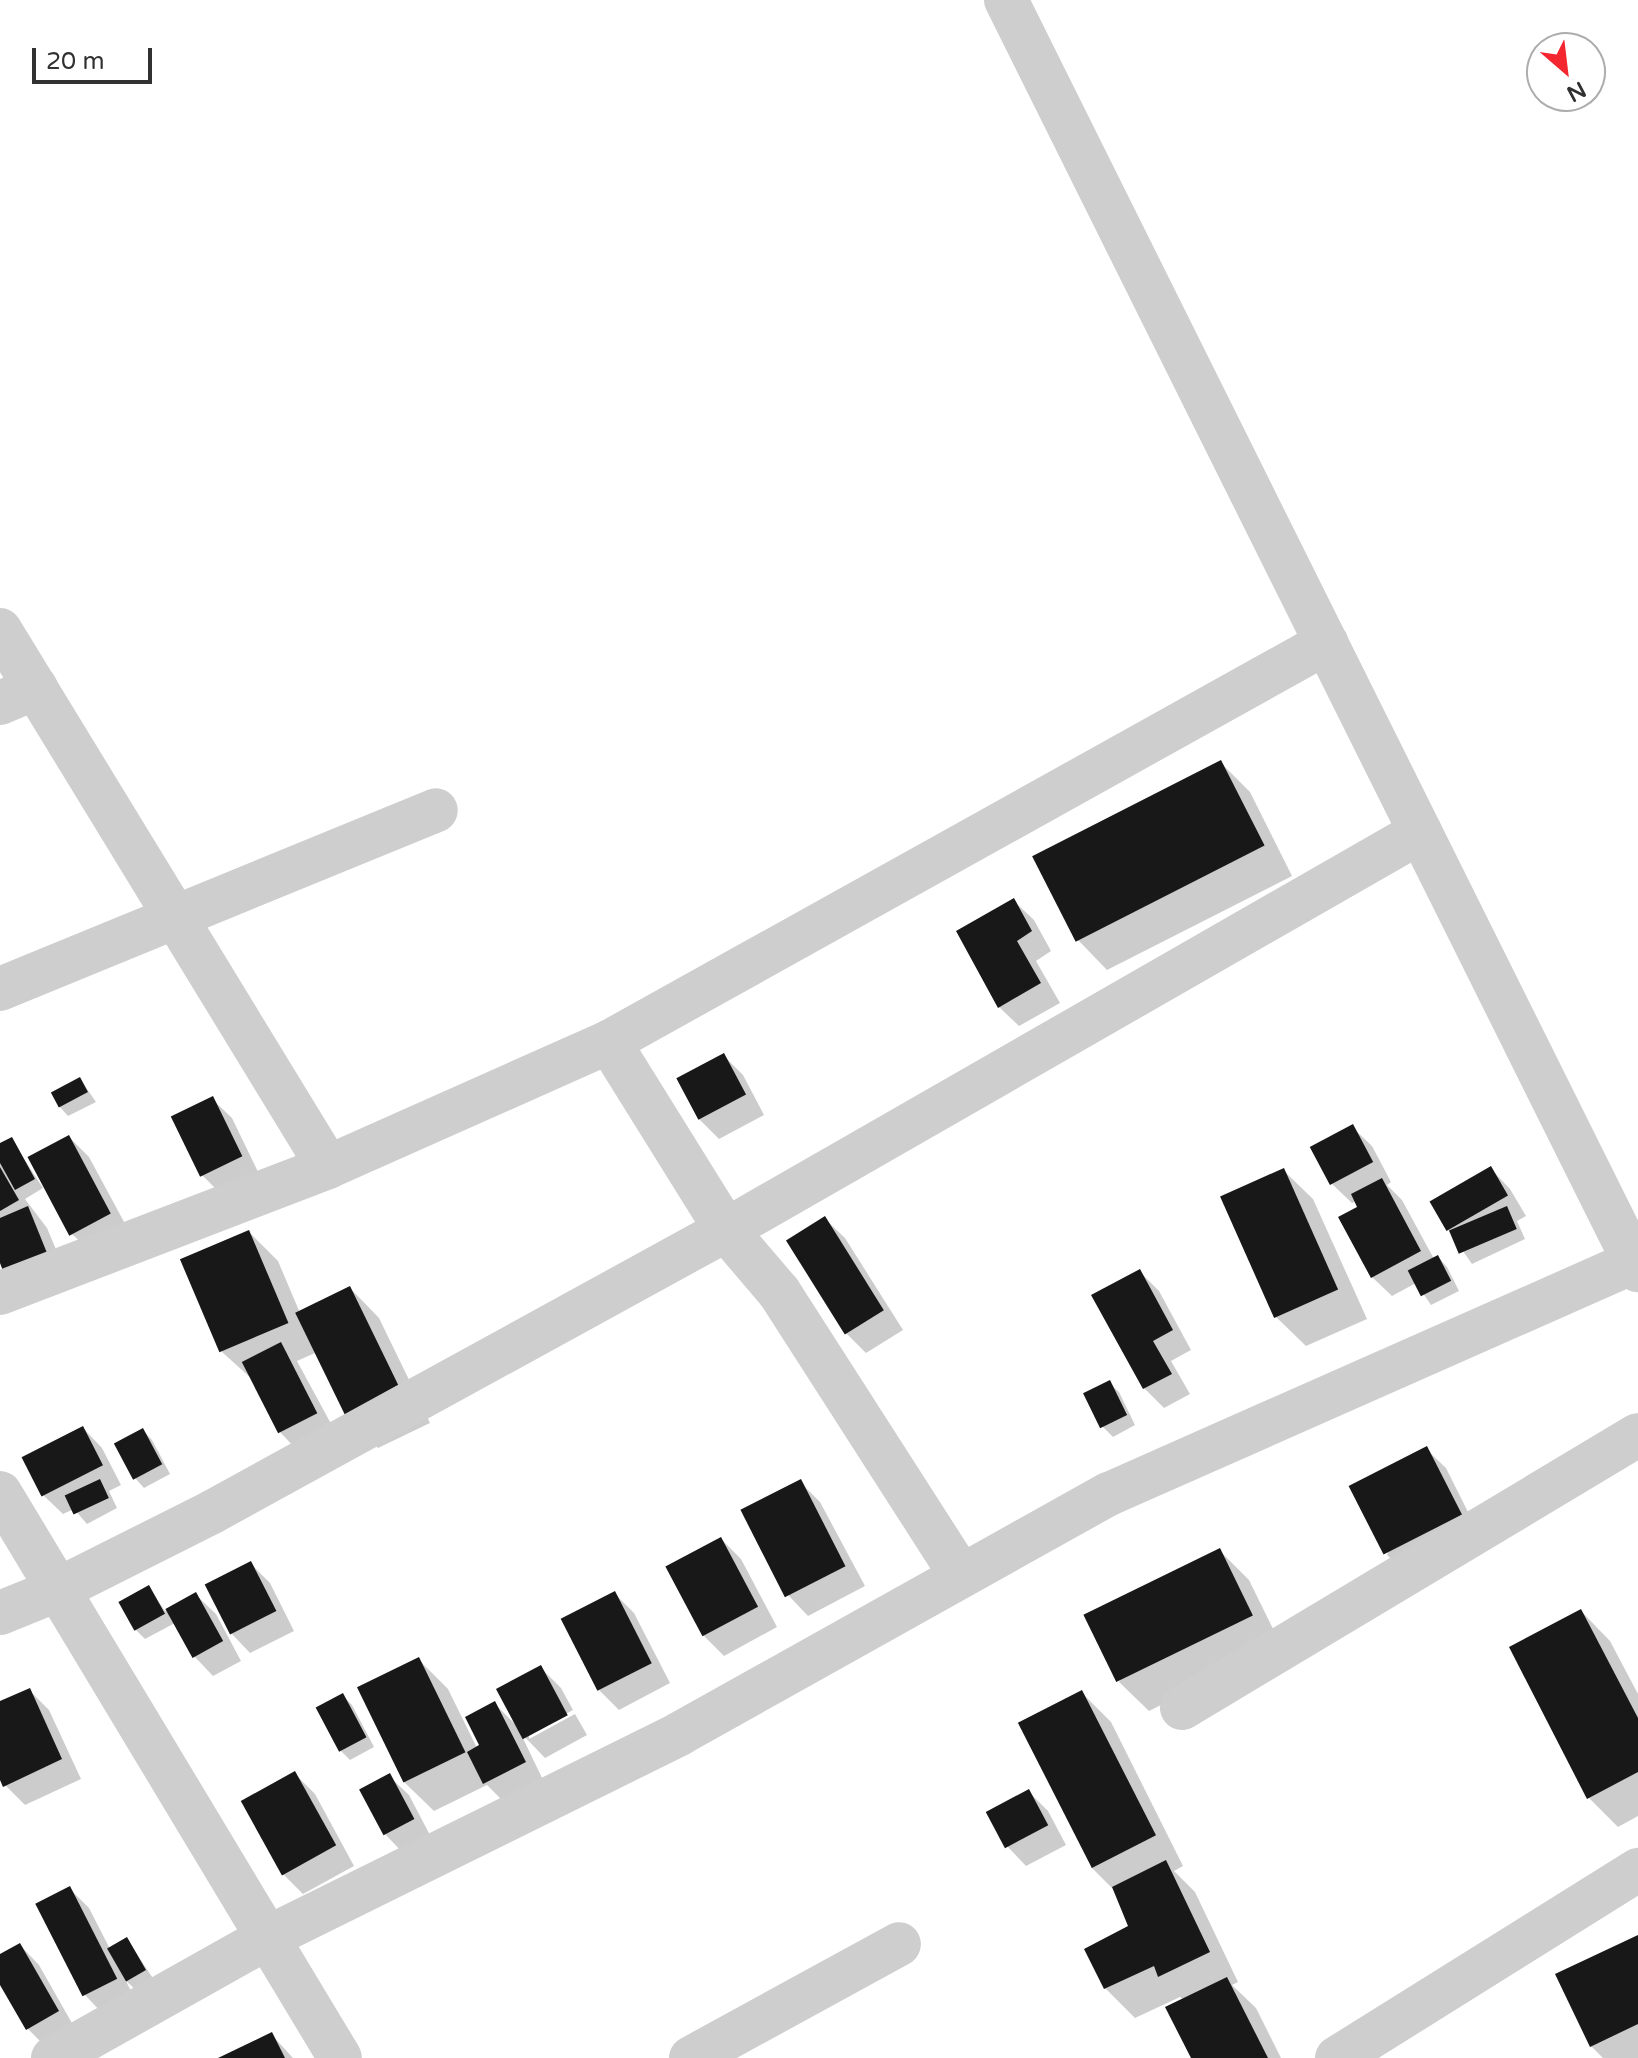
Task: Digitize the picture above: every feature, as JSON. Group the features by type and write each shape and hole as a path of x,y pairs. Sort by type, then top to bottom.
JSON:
{"street":[{"path":"53,2058 269,1937 679,1734 1109,1494 1637,1264 1006,0"},
{"path":"0,630 18,696 174,915 328,1167"},
{"path":"0,1293 328,1167 609,1042 1326,643"},
{"path":"0,989 436,810"},
{"path":"0,1613 57,1590 212,1512 726,1230 1420,832"},
{"path":"609,1042 726,1230 779,1292 961,1576"},
{"path":"1182,1708 1638,1435"},
{"path":"0,1493 340,2058"},
{"path":"1337,2058 1638,1870"},
{"path":"691,2058 899,1944"}],"building":[{"path":"1221,760 1265,846 1076,942 1032,856"},
{"path":"1014,898 1032,931 1017,941 1041,983 998,1008 956,931"},
{"path":"724,1053 746,1094 698,1120 676,1078"},
{"path":"80,1077 88,1092 59,1108 51,1092"},
{"path":"213,1096 242,1156 200,1177 171,1117"},
{"path":"1353,1124 1373,1162 1330,1185 1310,1147"},
{"path":"69,1135 111,1214 69,1236 28,1157"},
{"path":"12,1137 35,1179 15,1190 0,1163 0,1143"},
{"path":"1491,1166 1508,1195 1447,1231 1430,1202"},
{"path":"0,1167 19,1200 0,1211"},
{"path":"1284,1168 1338,1290 1274,1318 1220,1196"},
{"path":"1382,1178 1421,1251 1371,1278 1338,1217 1357,1207 1351,1194"},
{"path":"28,1206 47,1253 3,1271 0,1263 0,1218"},
{"path":"1507,1206 1517,1229 1459,1254 1449,1231"},
{"path":"825,1216 884,1310 845,1335 786,1240"},
{"path":"249,1230 288,1323 219,1352 180,1259"},
{"path":"1438,1255 1451,1281 1421,1296 1408,1270"},
{"path":"1140,1269 1173,1330 1153,1341 1172,1374 1143,1389 1091,1295"},
{"path":"350,1286 402,1393 347,1420 295,1313"},
{"path":"281,1342 317,1413 278,1433 242,1362"},
{"path":"1110,1380 1127,1415 1100,1428 1083,1393"},
{"path":"83,1426 103,1465 41,1497 22,1457"},
{"path":"143,1428 162,1464 133,1480 114,1443"},
{"path":"1427,1446 1462,1515 1384,1555 1349,1486"},
{"path":"100,1479 109,1498 74,1515 65,1495"},
{"path":"801,1479 845,1566 785,1597 740,1510"},
{"path":"721,1537 758,1607 702,1636 665,1567"},
{"path":"1220,1548 1253,1615 1116,1682 1083,1615"},
{"path":"251,1561 276,1611 230,1635 205,1585"},
{"path":"149,1585 165,1614 134,1631 118,1602"},
{"path":"615,1591 652,1663 597,1691 561,1619"},
{"path":"196,1592 223,1641 193,1658 165,1609"},
{"path":"1581,1609 1638,1718 1638,1772 1587,1799 1509,1647"},
{"path":"419,1657 465,1752 403,1783 357,1687"},
{"path":"541,1665 568,1715 523,1739 496,1689"},
{"path":"30,1688 62,1759 3,1787 0,1780 0,1701"},
{"path":"1082,1690 1156,1835 1092,1868 1018,1723"},
{"path":"343,1693 366,1737 339,1752 316,1708"},
{"path":"495,1701 526,1762 483,1784 467,1752 479,1745 465,1717"},
{"path":"295,1771 336,1845 282,1875 241,1801"},
{"path":"390,1773 414,1819 384,1835 359,1789"},
{"path":"1029,1789 1048,1825 1005,1848 986,1812"},
{"path":"1166,1860 1210,1952 1158,1977 1154,1966 1104,1989 1084,1949 1128,1926 1112,1887"},
{"path":"70,1886 117,1979 82,1996 35,1904"},
{"path":"1638,1935 1638,2024 1590,2047 1555,1974"},
{"path":"127,1937 146,1970 126,1981 107,1948"},
{"path":"20,1943 59,2011 26,2030 0,1985 0,1954"},
{"path":"1227,1977 1268,2058 1191,2058 1165,2007"},
{"path":"272,2032 285,2058 218,2058"}]}
